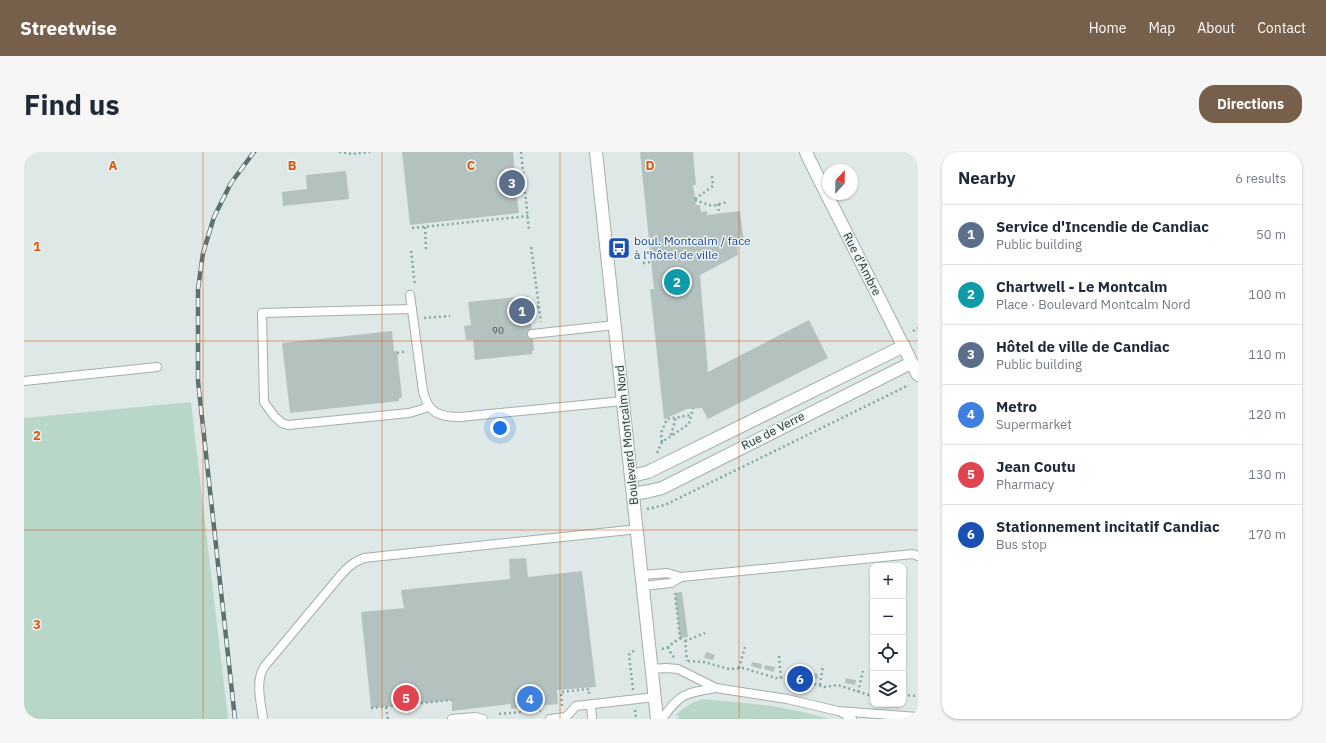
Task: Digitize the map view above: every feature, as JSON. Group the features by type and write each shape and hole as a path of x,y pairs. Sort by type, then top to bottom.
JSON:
{"street":[{"name":"Boulevard Montcalm Nord","path":"596,152 638,529 657,719"},
{"name":"Rue d'Ambre","path":"806,152 904,346 911,362 915,379"},
{"name":"Rue de Verre","path":"632,476 648,472 904,346"},
{"name":"Rue de Verre","path":"633,494 650,492 662,488 911,362"}],"lane":[{"path":"410,295 423,391 428,406 433,411 443,416 460,417 623,401"},
{"path":"412,309 262,313 264,402 274,416 282,423 288,425 409,413 428,406"},
{"path":"532,334 615,325"},
{"path":"24,381 157,367"},
{"path":"263,719 259,681 261,672 340,576 356,561 364,558 638,529"},
{"path":"643,581 667,573 681,577 913,554 918,556"},
{"path":"652,669 678,669 716,688"},
{"path":"662,719 676,701 686,694 716,688 787,699 838,711 918,717"},
{"path":"550,719 566,717 576,706 655,697"},
{"path":"591,705 592,719"},
{"path":"838,711 852,719"},
{"path":"452,719 475,717 484,719"}],"path":[{"path":"339,152 352,154 370,152"},
{"path":"521,152 530,230"},
{"path":"712,175 713,186 695,200 712,206 727,202"},
{"path":"718,204 720,214"},
{"path":"412,228 528,216"},
{"path":"425,227 426,249"},
{"path":"531,247 540,319"},
{"path":"410,295 415,289 411,251"},
{"path":"643,263 651,262"},
{"path":"532,307 539,306"},
{"path":"413,318 450,316"},
{"path":"913,331 918,328"},
{"name":"Rue de Verre","path":"649,508 664,505 915,379"},
{"path":"662,442 689,424 693,408"},
{"path":"655,457 662,442 661,433 667,419 691,415"},
{"path":"671,437 677,417"},
{"path":"674,588 680,638 684,641 687,660"},
{"path":"684,641 705,633"},
{"path":"680,638 668,647 671,654 682,660 704,662 729,669 743,668 776,678 792,677 824,687 838,685 870,696"},
{"path":"739,668 745,647"},
{"path":"632,687 629,655 631,652 636,650"},
{"path":"779,656 781,678"},
{"path":"820,686 823,665"},
{"path":"858,692 863,672"},
{"path":"557,708 562,708 561,692 588,689"},
{"path":"906,695 918,696"},
{"path":"371,708 452,700"},
{"path":"386,707 388,719"},
{"path":"529,707 530,711"},
{"path":"635,708 636,719"},
{"path":"499,714 544,710"}],"green space":[{"path":"191,402 228,719 24,719 24,418"},
{"path":"703,699 773,706 829,719 677,719 679,717 676,715 682,710 692,703"}],"building":[{"path":"402,152 513,152 515,174 524,173 526,188 516,189 519,213 410,225"},
{"path":"640,152 693,152 696,185 693,185 696,205 700,205 701,212 707,211 707,215 740,211 744,243 737,244 738,255 700,275 708,372 809,320 828,358 708,419 702,408 687,409 664,419 650,289 654,289"},
{"path":"346,171 349,199 283,206 282,192 307,189 306,175"},
{"path":"528,296 529,302 531,302 533,315 530,316 534,350 532,351 532,354 475,360 473,340 466,340 464,326 471,325 468,302"},
{"path":"392,331 394,351 397,351 402,398 399,398 399,401 290,413 282,343"},
{"path":"526,558 528,577 582,571 596,687 557,690 558,704 511,709 511,704 452,711 452,700 371,708 361,612 404,608 401,590 510,579 509,559"},
{"path":"682,592 688,637 680,638 675,593"},
{"path":"706,652 715,655 713,660 704,658"},
{"path":"752,662 762,664 761,669 751,666"},
{"path":"765,665 775,667 774,672 764,669"},
{"path":"798,670 818,674 818,679 797,675"},
{"path":"846,678 856,680 855,685 845,683"}],"railway":[{"path":"235,719 198,381 198,289 203,253 214,217 231,183 254,152"}],"place":[{"name":"Hôtel de ville de Candiac","path":"512,183"},
{"name":"boul. Montcalm / face à l'hôtel de ville","path":"619,248"},
{"name":"Chartwell - Le Montcalm","path":"677,282"},
{"name":"Service d'Incendie de Candiac","path":"522,311"},
{"name":"Stationnement incitatif Candiac","path":"800,679"},
{"name":"Jean Coutu","path":"406,698"},
{"name":"Metro","path":"530,699"}]}
